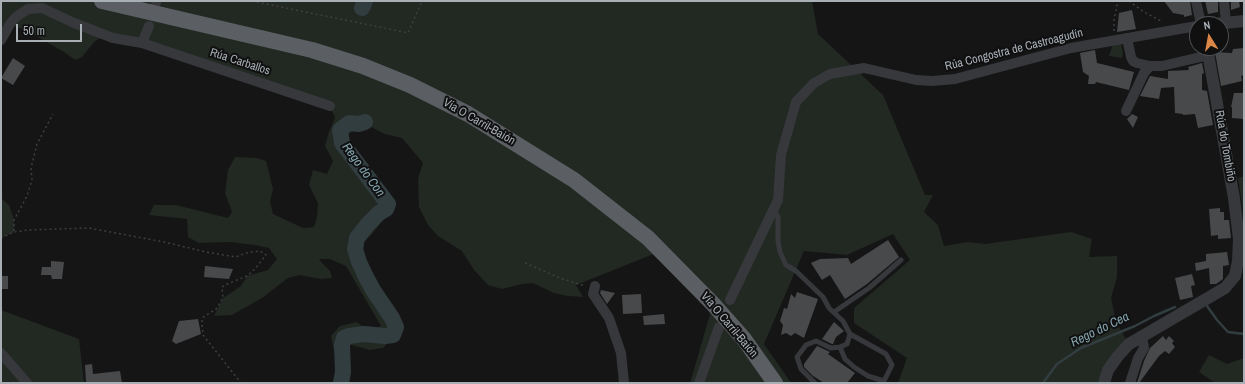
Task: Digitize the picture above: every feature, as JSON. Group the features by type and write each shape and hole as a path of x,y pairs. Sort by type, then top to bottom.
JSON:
{"highway":[{"name":"Vía O Carril-Baión","path":"102,1 312,50 364,66 403,82 468,114 574,180 648,238 713,304 744,339 774,383"}],"street":[{"path":"1196,1 1200,16"},
{"path":"1221,16 1224,1"},
{"name":"Rúa Carballos","path":"1,40 10,24 16,17 28,9 42,8 113,38 142,43 330,106"},
{"path":"1229,22 1244,21"},
{"path":"142,43 149,26"},
{"name":"Rúa Congostra de Castroagudín","path":"730,300 778,200 781,155 796,102 814,83 830,74 864,68 916,80 932,82 955,79 1070,48 1189,27"},
{"path":"1128,38 1133,61 1150,66 1171,64 1194,56"},
{"name":"Rúa do Tombiño","path":"1104,383 1108,370 1129,344 1225,288 1235,276 1239,239 1238,225 1209,56"},
{"path":"1126,111 1144,73 1150,66"},
{"path":"594,290 614,330 621,353 624,383"},
{"path":"699,383 719,327"},
{"path":"1130,383 1138,358 1144,348 1141,336"},
{"path":"1,353 28,383"}],"lane":[{"path":"774,209 778,217 778,241 780,252 786,265 796,271 819,293 843,321 850,334 886,354 892,365 882,382 868,376 854,367 845,359 840,347"},
{"path":"834,312 869,288 901,260"},
{"path":"815,383 800,369 797,357 806,345 816,341 831,348 840,347 847,344 850,334"}],"path":[{"path":"252,1 408,33 422,1"},
{"path":"1114,40 1114,20 1118,1"},
{"path":"1129,1 1144,12 1170,26 1171,30"},
{"path":"14,232 14,220 27,196 32,180 31,168 37,144 53,114"},
{"path":"1,238 14,232 28,230 89,228 236,257 246,253 260,251 266,255 255,269 247,276 222,287 223,298 216,309 202,318 203,335 241,383"},
{"path":"525,263 560,278 587,286 594,290"}],"shaded area":[{"path":"1,1 812,1 818,34 883,95 925,195 933,195 924,212 938,225 944,246 968,242 985,244 1071,232 1092,239 1089,257 1117,256 1117,277 1111,298 1116,322 1129,344 1104,383 898,383 907,358 854,323 854,308 910,260 893,234 847,255 804,251 764,344 791,383 690,383 713,304 661,251 576,285 583,297 554,293 533,283 502,289 488,285 474,270 462,251 438,236 428,225 419,207 418,179 423,163 402,138 385,134 371,127 355,128 346,131 348,142 390,201 391,210 362,244 370,272 400,319 401,331 383,348 370,350 348,344 347,383 336,383 337,366 331,336 340,326 357,322 363,327 373,329 381,326 346,266 330,259 319,259 330,271 332,278 321,279 299,275 288,278 262,298 232,315 214,316 223,298 241,286 247,276 268,270 277,259 269,248 255,245 230,242 199,243 188,237 187,219 149,215 154,205 176,205 228,218 232,212 225,193 228,170 235,157 257,158 266,161 273,189 270,202 273,214 303,228 314,227 317,217 318,203 309,185 313,170 327,174 333,161 325,146 335,118 330,106 142,43 100,38 94,42 82,57 75,60 29,32 10,24 1,40"},
{"path":"1121,43 1123,54 1122,58 1109,56 1113,44"},
{"path":"1244,176 1244,217 1238,178"},
{"path":"1,198 9,205 14,220 14,232 1,238"},
{"path":"1,310 79,339 84,383 1,383"},
{"path":"1209,355 1227,364 1244,358 1244,383 1215,383 1199,372"}],"building":[{"path":"1164,1 1190,1 1192,15 1184,17 1184,15 1173,13"},
{"path":"1205,1 1218,1 1218,12 1208,14"},
{"path":"1231,1 1239,1 1240,7 1231,10"},
{"path":"1132,10 1136,29 1117,32 1119,13"},
{"path":"1244,48 1244,75 1241,76 1242,81 1221,86 1216,56 1229,56 1229,53 1232,53 1233,49"},
{"path":"1095,50 1097,63 1134,72 1129,90 1096,82 1095,84 1088,84 1089,76 1083,72 1080,53"},
{"path":"13,58 25,66 13,85 1,78"},
{"path":"1202,63 1204,73 1202,74 1202,90 1207,91 1213,125 1198,128 1195,114 1183,115 1175,113 1174,87 1161,88 1159,99 1140,96 1150,76 1168,79 1168,71 1189,70 1188,67"},
{"path":"1234,93 1244,93 1244,119 1232,118 1231,107"},
{"path":"1132,114 1138,117 1133,128 1127,119"},
{"path":"1220,208 1220,212 1224,212 1224,220 1229,220 1231,238 1218,239 1218,235 1211,236 1209,209"},
{"path":"888,240 899,257 867,284 845,299 830,275 822,280 811,263 820,259 848,258 851,264"},
{"path":"1227,252 1229,265 1223,266 1223,279 1216,284 1210,284 1209,268 1196,271 1195,263 1206,261 1206,254"},
{"path":"51,261 64,262 62,279 52,279 51,275 41,275 42,267 51,267"},
{"path":"205,266 233,269 229,279 204,277"},
{"path":"1192,274 1195,285 1191,286 1193,297 1180,300 1175,278"},
{"path":"1,276 8,276 8,289 1,289"},
{"path":"601,290 615,293 607,304 600,293"},
{"path":"797,292 818,299 804,338 795,333 791,336 786,333 781,335 783,325 780,321 784,308 787,309 791,294 795,298"},
{"path":"641,294 642,313 623,314 622,295"},
{"path":"664,314 665,324 644,325 643,316"},
{"path":"198,319 201,334 176,344 172,341 179,321"},
{"path":"834,322 844,331 836,337 832,344 822,339"},
{"path":"1163,336 1166,340 1169,336 1174,341 1172,343 1175,347 1169,354 1165,351 1159,356 1139,383 1137,383 1150,348"},
{"path":"817,346 830,352 828,354 855,373 847,383 824,383 813,376 804,367 804,364"},
{"path":"92,364 93,374 120,371 122,383 86,383 85,365"}],"waterway":[{"name":"Rego do Con","path":"362,8 365,1"},
{"name":"Rego do Con","path":"341,383 343,372 342,345 344,338 364,334 385,336 393,335 396,327 365,275 355,249 357,238 368,224 379,213 386,209 388,204 342,143 340,130 349,123 359,124 365,122"},
{"name":"Rego do Cea","path":"1207,306 1228,332 1244,334"},
{"name":"Rego do Cea","path":"1043,383 1057,364 1081,348 1135,326 1175,307"}]}
